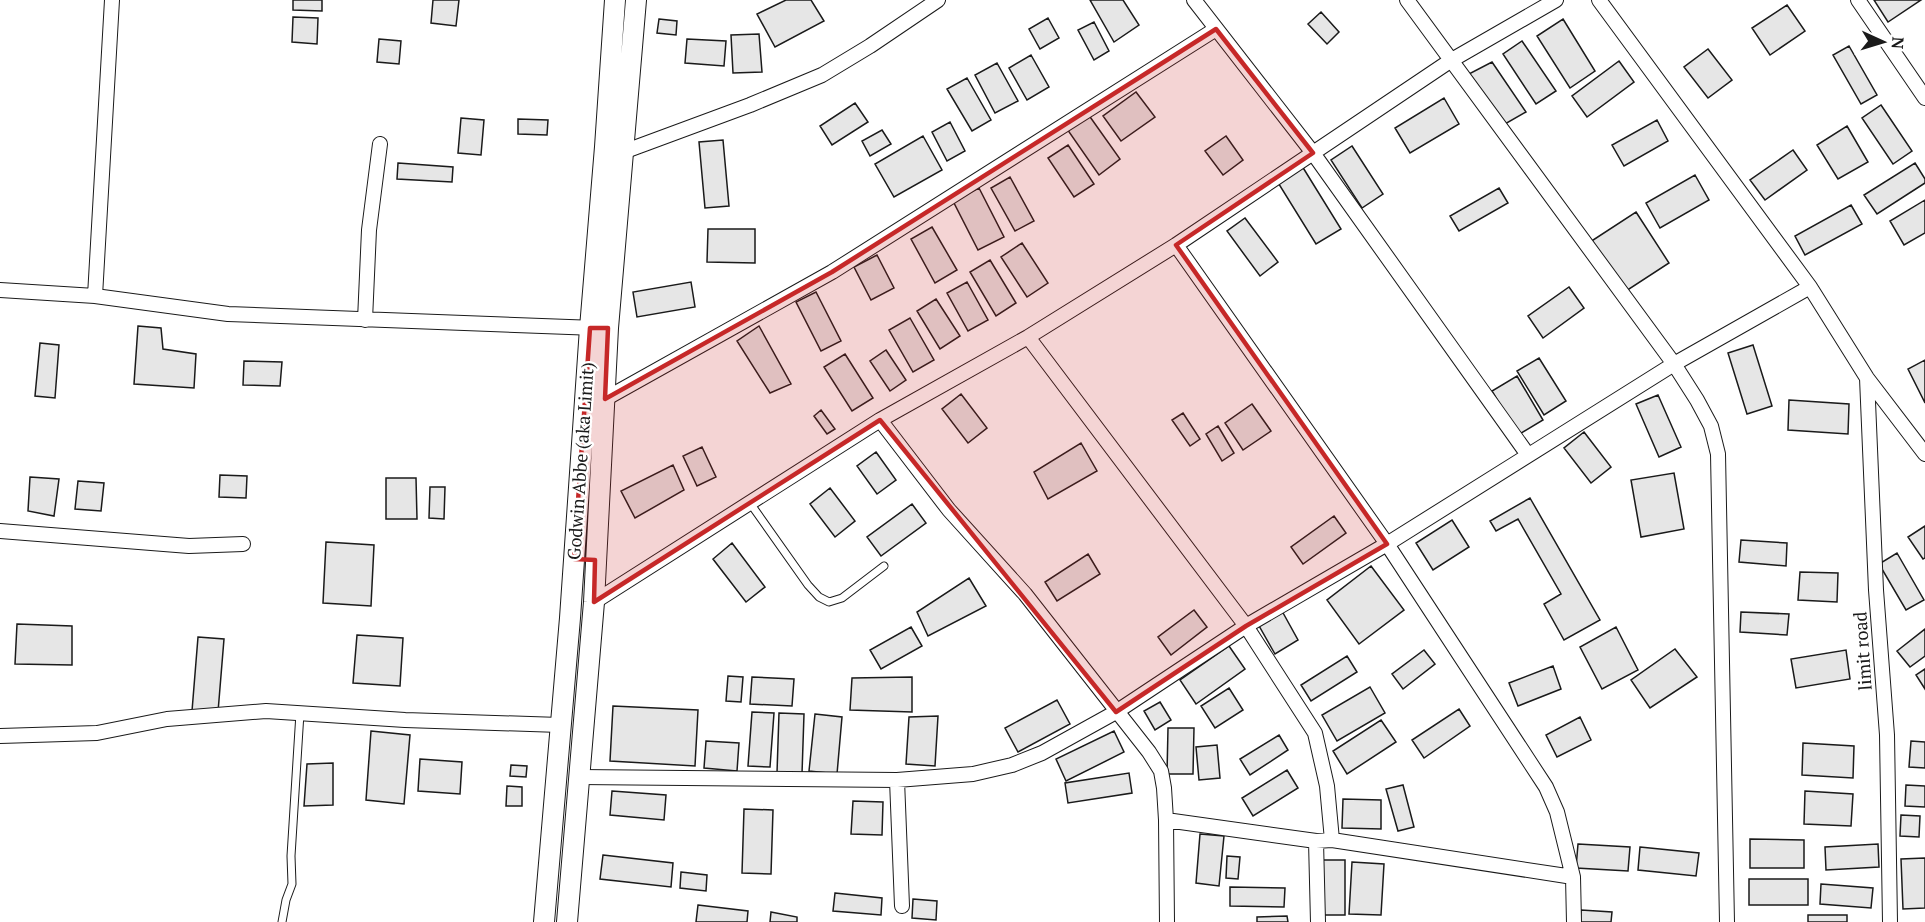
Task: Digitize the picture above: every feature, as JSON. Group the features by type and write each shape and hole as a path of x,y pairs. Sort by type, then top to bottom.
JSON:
{"street":[{"path":"95,296 112,0"},
{"name":"Godwin Abbe (aka Limit)","path":"567,922 594,602 605,399 599,328 605,147 615,0"},
{"name":"Godwin Abbe (aka Limit)","path":"544,922 574,559 599,328 623,152 636,0"},
{"path":"623,152 750,105 822,75 938,0"},
{"path":"1194,0 1313,153 1528,455"},
{"path":"1407,0 1674,364 1711,426 1718,454 1727,922"},
{"path":"594,602 880,420 1028,337 1176,245 1450,61 1556,0"},
{"path":"1599,0 1810,287 1867,378 1925,454"},
{"path":"1858,0 1925,98"},
{"path":"605,399 832,272 1216,29"},
{"path":"365,320 369,230 380,144"},
{"path":"1176,245 1387,544 1546,788 1557,812 1574,877 1574,922"},
{"path":"579,777 897,780 973,774 1012,765 1042,753 1116,712 1246,626 1387,544 1674,364 1810,287"},
{"path":"0,290 95,296 228,314 599,328"},
{"path":"1028,337 1246,626 1315,733 1327,786 1332,840"},
{"name":"limit road","path":"1867,378 1876,590 1887,735 1890,922"},
{"path":"880,420 949,510 1025,594 1149,752 1161,771 1166,820 1167,922"},
{"path":"0,531 189,546 243,544"},
{"path":"574,559 595,560"},
{"path":"0,736 97,734 166,719 266,711 405,720 560,725"},
{"path":"897,780 902,906"},
{"path":"1166,820 1316,841 1332,840 1574,877"},
{"path":"1316,841 1318,922"}],"lane":[{"path":"750,502 808,585 819,597 829,602 842,598 885,566"},
{"path":"282,922 292,884 291,856 300,713"}],"highlighted area":[{"path":"1216,29 1313,153 1176,245 1387,544 1246,626 1116,712 880,420 594,602 595,560 574,559 590,328 608,328 605,399 832,272"}],"building":[{"path":"293,0 322,0 322,11 293,10"},
{"path":"433,0 459,0 456,26 431,23"},
{"path":"786,0 811,0 824,21 775,47 757,14"},
{"path":"1090,0 1123,0 1139,25 1114,42"},
{"path":"1874,0 1921,0 1888,22"},
{"path":"1787,5 1805,31 1770,55 1752,28"},
{"path":"1321,12 1339,32 1327,44 1308,24"},
{"path":"293,17 318,18 317,44 292,42"},
{"path":"1048,18 1059,38 1040,49 1029,29"},
{"path":"659,19 677,21 676,35 657,33"},
{"path":"1563,19 1595,71 1570,88 1537,36"},
{"path":"1094,22 1109,51 1094,60 1078,30"},
{"path":"759,34 762,72 733,73 731,35"},
{"path":"379,39 401,41 399,64 377,62"},
{"path":"687,39 726,41 724,66 685,63"},
{"path":"1522,41 1556,91 1536,104 1503,54"},
{"path":"1849,46 1877,95 1861,104 1833,55"},
{"path":"1708,49 1732,80 1708,98 1684,67"},
{"path":"1031,55 1049,87 1027,100 1009,68"},
{"path":"1619,61 1634,82 1587,117 1572,96"},
{"path":"1492,62 1526,112 1498,128 1465,76"},
{"path":"997,63 1018,101 995,113 975,75"},
{"path":"967,78 991,120 972,131 947,89"},
{"path":"1136,92 1155,117 1121,141 1103,116"},
{"path":"1444,98 1459,124 1410,153 1395,128"},
{"path":"855,103 868,122 832,145 820,126"},
{"path":"1881,105 1912,151 1893,164 1862,118"},
{"path":"1088,114 1120,159 1099,175 1067,129"},
{"path":"461,118 484,120 481,155 458,153"},
{"path":"518,119 548,120 547,135 518,134"},
{"path":"1657,120 1668,141 1624,166 1612,145"},
{"path":"950,122 965,151 947,161 932,132"},
{"path":"1847,126 1868,162 1838,179 1817,145"},
{"path":"882,130 891,144 870,156 862,141"},
{"path":"923,136 942,170 894,197 875,164"},
{"path":"1226,136 1243,160 1223,175 1205,151"},
{"path":"723,140 729,206 705,208 699,142"},
{"path":"1068,145 1094,184 1074,197 1048,158"},
{"path":"1352,146 1383,194 1362,208 1331,160"},
{"path":"1793,150 1807,170 1765,200 1750,180"},
{"path":"398,163 453,167 452,182 397,179"},
{"path":"1915,163 1925,183 1877,214 1864,195"},
{"path":"1302,166 1341,229 1316,244 1277,181"},
{"path":"1695,175 1709,200 1660,228 1646,203"},
{"path":"1010,177 1034,221 1015,231 991,188"},
{"path":"979,188 1004,237 978,250 953,201"},
{"path":"1499,188 1508,203 1459,231 1450,216"},
{"path":"1925,200 1925,233 1904,245 1890,221"},
{"path":"1851,205 1862,224 1805,255 1795,236"},
{"path":"1636,212 1669,263 1623,293 1590,242"},
{"path":"1245,218 1278,262 1260,276 1227,231"},
{"path":"932,227 957,270 935,283 911,239"},
{"path":"708,229 755,229 755,263 707,262"},
{"path":"1022,243 1048,283 1027,297 1001,257"},
{"path":"877,255 894,288 871,300 854,267"},
{"path":"990,260 1016,303 996,316 970,272"},
{"path":"691,282 695,307 637,317 633,292"},
{"path":"967,282 988,320 968,331 947,293"},
{"path":"1569,287 1584,308 1543,338 1528,316"},
{"path":"816,292 841,341 821,351 796,302"},
{"path":"936,299 960,336 940,349 917,311"},
{"path":"910,318 934,360 913,372 889,330"},
{"path":"138,326 161,328 163,349 196,354 194,388 134,384"},
{"path":"759,326 791,384 770,393 737,341"},
{"path":"40,343 59,345 55,398 35,396"},
{"path":"1753,345 1772,406 1747,414 1728,353"},
{"path":"886,350 906,380 890,391 870,361"},
{"path":"845,354 873,398 852,411 824,367"},
{"path":"1539,358 1566,401 1544,415 1517,371"},
{"path":"1925,360 1925,403 1908,369"},
{"path":"244,361 282,362 280,386 243,385"},
{"path":"1517,376 1543,420 1518,435 1492,391"},
{"path":"961,394 987,428 968,443 942,409"},
{"path":"1658,395 1681,447 1659,457 1636,404"},
{"path":"1789,400 1849,404 1848,434 1788,430"},
{"path":"1252,404 1271,431 1243,450 1225,423"},
{"path":"821,410 835,429 827,434 814,416"},
{"path":"1183,413 1200,439 1190,446 1172,420"},
{"path":"1218,426 1234,453 1222,461 1206,434"},
{"path":"1584,432 1611,467 1591,483 1564,448"},
{"path":"1081,443 1097,471 1048,499 1034,472"},
{"path":"702,447 716,477 697,486 683,456"},
{"path":"876,452 896,480 877,494 857,466"},
{"path":"673,465 684,490 635,518 621,491"},
{"path":"1674,473 1684,529 1641,537 1631,480"},
{"path":"220,475 247,476 246,498 219,497"},
{"path":"30,477 59,479 54,516 28,511"},
{"path":"386,478 416,478 417,519 386,519"},
{"path":"78,481 104,483 101,511 75,509"},
{"path":"430,487 445,487 444,519 429,518"},
{"path":"830,488 855,521 835,537 810,504"},
{"path":"1530,498 1600,620 1564,640 1544,604 1561,594 1518,519 1496,531 1490,521"},
{"path":"912,504 926,523 881,556 867,537"},
{"path":"1334,516 1346,533 1303,564 1291,547"},
{"path":"1452,520 1469,547 1433,570 1416,543"},
{"path":"1925,526 1925,558 1923,559 1908,537"},
{"path":"1741,540 1787,543 1786,566 1739,562"},
{"path":"326,542 374,545 371,606 323,603"},
{"path":"732,543 765,587 746,602 713,559"},
{"path":"1897,553 1924,600 1906,610 1879,564"},
{"path":"1088,554 1100,574 1057,601 1045,582"},
{"path":"1371,566 1404,610 1359,644 1327,600"},
{"path":"1800,572 1838,573 1837,602 1798,600"},
{"path":"969,578 986,606 928,636 917,612"},
{"path":"1194,610 1207,627 1171,655 1158,637"},
{"path":"1282,611 1298,640 1275,654 1258,624"},
{"path":"1741,612 1789,614 1787,635 1740,632"},
{"path":"17,624 72,626 72,665 15,664"},
{"path":"911,627 922,646 881,669 870,650"},
{"path":"1616,627 1638,670 1602,689 1580,647"},
{"path":"1925,629 1925,656 1910,667 1897,651"},
{"path":"357,635 403,638 400,686 353,683"},
{"path":"198,637 224,639 218,712 192,711"},
{"path":"1229,646 1245,669 1196,704 1180,680"},
{"path":"1675,649 1697,677 1650,708 1631,680"},
{"path":"1424,650 1435,664 1403,689 1392,674"},
{"path":"1846,650 1850,679 1796,688 1791,659"},
{"path":"1347,656 1357,672 1311,701 1301,685"},
{"path":"1553,666 1561,689 1518,706 1509,683"},
{"path":"1925,669 1925,689 1916,675"},
{"path":"728,676 743,677 741,702 726,701"},
{"path":"752,677 794,679 792,706 750,704"},
{"path":"912,677 912,712 850,710 852,678"},
{"path":"1370,687 1385,713 1337,741 1322,715"},
{"path":"1229,688 1243,710 1215,728 1201,706"},
{"path":"1057,700 1070,724 1018,752 1005,728"},
{"path":"1160,702 1171,720 1155,730 1144,711"},
{"path":"613,706 698,710 695,766 610,761"},
{"path":"1459,709 1470,726 1424,758 1412,740"},
{"path":"752,712 774,713 770,767 748,766"},
{"path":"779,713 804,714 802,774 777,773"},
{"path":"815,714 842,717 837,774 809,771"},
{"path":"938,716 935,766 906,764 909,717"},
{"path":"1580,717 1591,740 1557,757 1546,735"},
{"path":"1381,720 1396,742 1347,774 1333,751"},
{"path":"1168,728 1194,728 1193,774 1167,774"},
{"path":"371,731 410,735 404,804 366,800"},
{"path":"1114,731 1124,752 1066,781 1056,759"},
{"path":"1279,735 1288,750 1250,775 1240,759"},
{"path":"706,741 739,743 737,771 704,768"},
{"path":"1911,741 1925,742 1925,768 1909,767"},
{"path":"1803,743 1854,746 1853,778 1802,775"},
{"path":"1217,745 1220,778 1199,780 1196,747"},
{"path":"420,759 462,762 460,794 418,791"},
{"path":"333,763 333,805 304,806 307,764"},
{"path":"511,765 527,766 526,777 510,776"},
{"path":"1287,770 1298,788 1253,816 1242,798"},
{"path":"1129,773 1132,793 1068,803 1065,783"},
{"path":"1403,785 1414,827 1398,831 1386,789"},
{"path":"1906,785 1925,786 1925,807 1905,806"},
{"path":"507,786 522,787 522,806 506,806"},
{"path":"612,791 666,795 664,820 610,815"},
{"path":"1805,791 1853,794 1851,826 1804,824"},
{"path":"1343,799 1381,800 1381,829 1342,828"},
{"path":"853,801 883,802 882,835 851,834"},
{"path":"744,809 773,810 771,874 742,873"},
{"path":"1901,815 1920,816 1919,837 1900,836"},
{"path":"1200,834 1224,836 1219,886 1196,883"},
{"path":"1750,839 1804,840 1804,868 1750,868"},
{"path":"1578,844 1630,847 1628,871 1576,868"},
{"path":"1878,844 1879,867 1826,870 1825,847"},
{"path":"1640,847 1699,853 1696,876 1638,870"},
{"path":"603,855 673,863 671,887 600,879"},
{"path":"1227,856 1240,857 1238,879 1226,878"},
{"path":"1925,858 1925,908 1903,909 1901,859"},
{"path":"1323,860 1345,860 1345,915 1324,915"},
{"path":"1352,862 1384,864 1381,915 1349,914"},
{"path":"681,872 707,875 706,891 680,888"},
{"path":"1749,879 1808,879 1808,905 1749,905"},
{"path":"1821,884 1873,888 1871,908 1820,904"},
{"path":"1230,887 1285,888 1284,907 1230,906"},
{"path":"835,893 882,898 881,915 833,911"},
{"path":"913,899 937,901 936,920 912,918"},
{"path":"698,905 748,911 747,922 696,922"},
{"path":"1581,910 1612,912 1611,922 1580,922"},
{"path":"771,912 797,917 797,922 770,922"},
{"path":"1808,915 1847,915 1847,922 1808,922"},
{"path":"1287,916 1288,922 1257,922 1257,917"}]}
